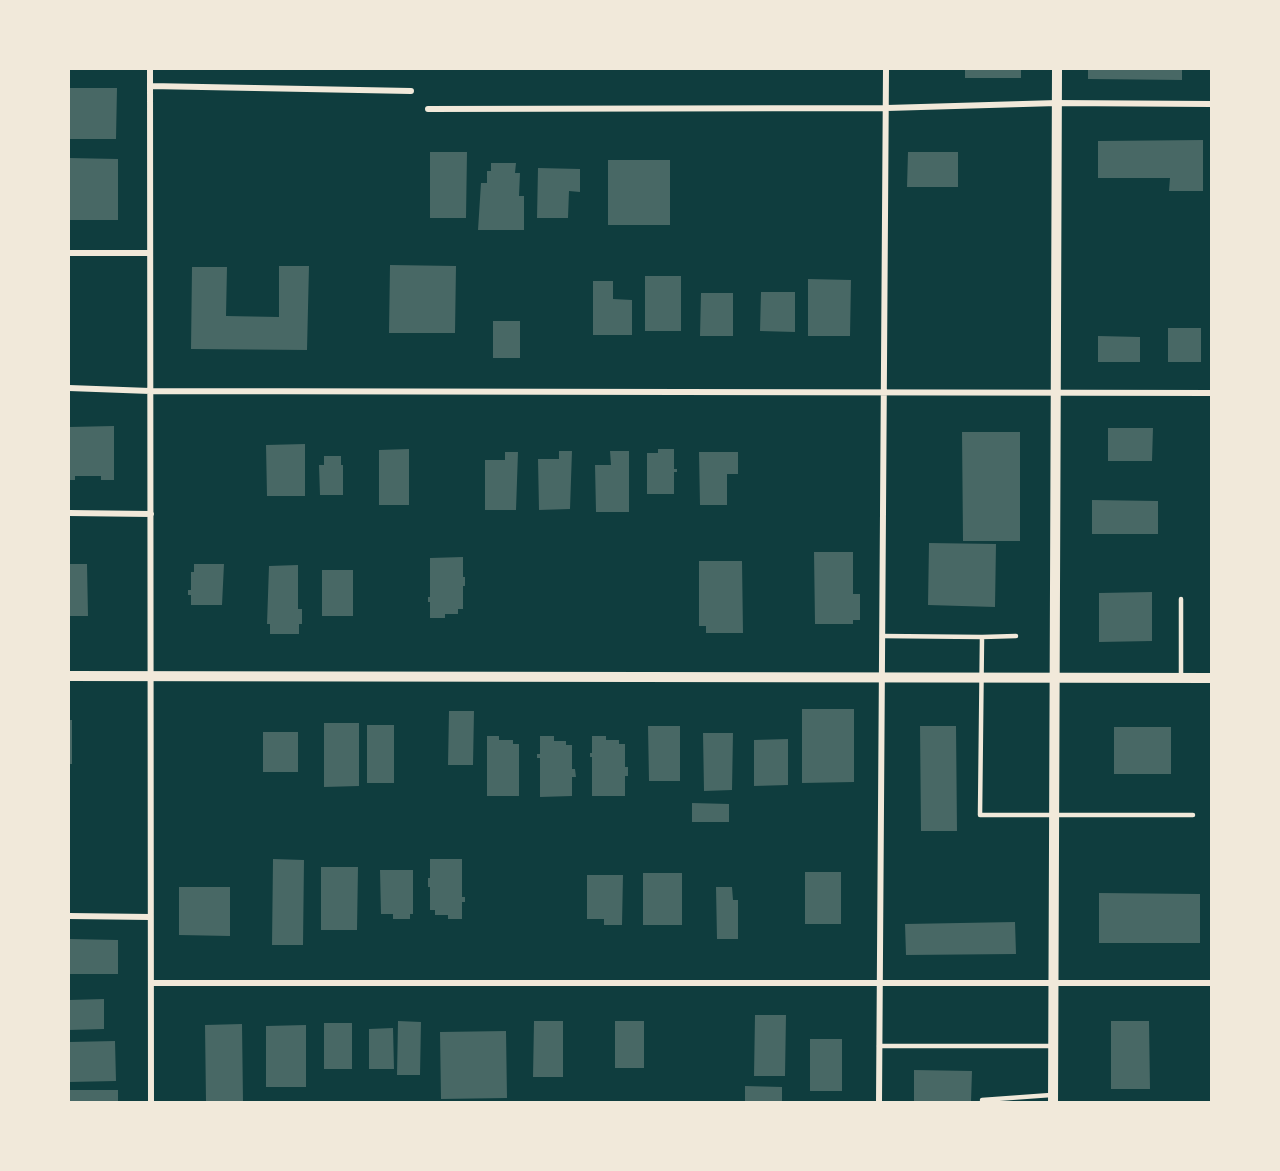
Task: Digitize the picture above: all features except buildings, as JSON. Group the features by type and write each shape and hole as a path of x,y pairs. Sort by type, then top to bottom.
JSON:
{"street":[{"path":"150,69 152,1102"},
{"path":"879,1102 878,982 886,69"},
{"path":"1053,1099 1057,69"},
{"path":"150,86 411,91"},
{"path":"428,109 887,108 1057,103 1211,104"},
{"path":"69,253 150,253"},
{"path":"69,388 150,391 1211,393"},
{"path":"69,513 151,514"},
{"path":"69,676 1211,678"},
{"path":"69,916 150,917"},
{"path":"152,983 1211,983"}],"lane":[{"path":"1181,600 1181,678"},
{"path":"882,636 1016,636"},
{"path":"982,637 980,815 1193,815"},
{"path":"879,1046 1053,1046"},
{"path":"982,1100 1053,1099"}]}
